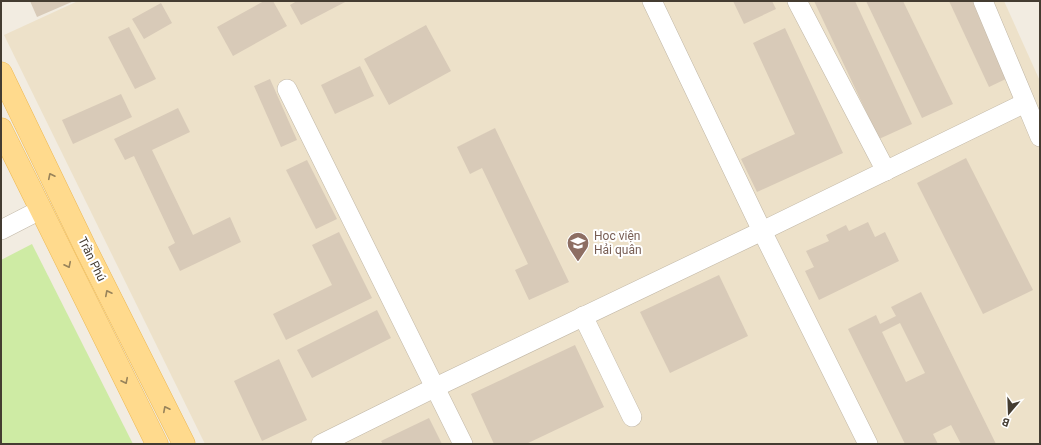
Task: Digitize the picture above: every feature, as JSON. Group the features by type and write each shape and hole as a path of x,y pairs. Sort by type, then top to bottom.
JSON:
{"main road":[{"name":"Trần Phú","path":"1,73 184,444"},
{"name":"Trần Phú","path":"1,129 156,444"},
{"path":"58,246 80,235"}],"lane":[{"path":"652,1 762,231 868,444"},
{"path":"798,1 886,171"},
{"path":"983,1 1040,137"},
{"path":"287,89 463,444"},
{"path":"321,444 1025,103"},
{"path":"1,230 40,210"},
{"path":"583,316 632,417"}],"shaded area":[{"name":"Học viện Hải quân","path":"78,1 1004,1 1040,81 1040,444 205,444 4,35"}],"green space":[{"path":"32,244 133,444 1,444 1,260"}],"building":[{"path":"30,1 74,1 37,17"},
{"path":"264,1 273,1 287,26 233,56 217,27"},
{"path":"297,1 347,1 301,25 290,5"},
{"path":"733,1 772,1 776,9 744,24"},
{"path":"814,1 855,1 912,124 879,139"},
{"path":"866,1 903,1 953,104 922,118"},
{"path":"949,1 975,1 1010,77 989,87"},
{"path":"161,3 172,23 144,39 132,19"},
{"path":"426,25 451,71 389,105 364,59"},
{"path":"129,27 156,79 135,89 108,37"},
{"path":"785,28 843,153 757,192 741,159 795,134 753,43"},
{"path":"360,66 374,96 335,114 321,85"},
{"path":"270,79 297,140 281,147 254,86"},
{"path":"121,94 132,117 73,144 62,120"},
{"path":"178,108 190,132 152,150 193,235 230,217 241,242 180,271 168,247 175,243 134,156 125,160 114,139"},
{"path":"495,128 569,282 529,300 515,270 528,264 482,168 470,174 457,147"},
{"path":"966,158 1033,290 983,314 917,183"},
{"path":"307,160 337,219 316,229 286,170"},
{"path":"868,222 875,237 885,232 899,261 819,300 805,271 814,267 806,251 829,241 826,235 846,225 849,231"},
{"path":"339,232 372,298 286,340 273,314 332,285 312,245"},
{"path":"719,275 748,336 670,373 640,312"},
{"path":"921,292 996,444 961,444 951,425 933,434 938,444 905,444 848,329 876,315 880,324 896,316 891,307","holes":["900,323 925,373 906,382 882,332"]},
{"path":"377,310 391,338 312,378 297,350"},
{"path":"575,345 604,407 526,444 494,444 471,394"},
{"path":"279,359 307,420 262,441 234,381"},
{"path":"429,418 442,444 383,444 381,441"}],"place":[{"name":"Học viện Hải quân","path":"578,262"}]}
